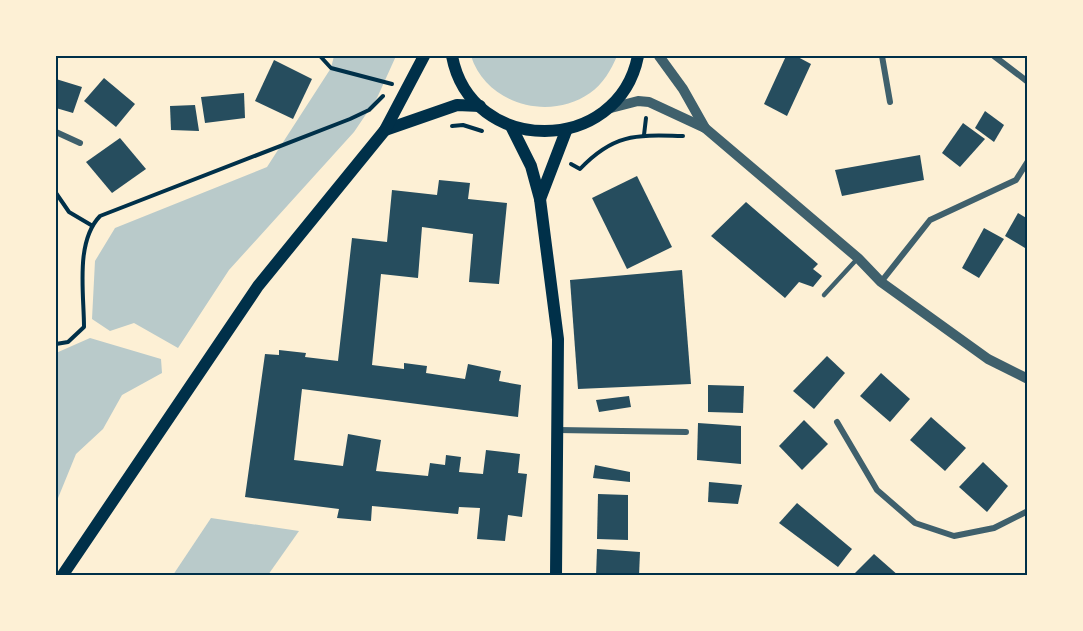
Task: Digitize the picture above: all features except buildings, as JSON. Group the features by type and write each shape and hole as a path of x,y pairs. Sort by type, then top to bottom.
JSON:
{"main road":[{"path":"62,576 258,286 385,130 424,56"},
{"path":"452,56 455,70 470,98 495,119 523,131 566,131 582,125 607,109 626,86 638,56"},
{"path":"385,130 457,105 480,106"},
{"path":"511,126 531,166 540,200 558,339 556,576"},
{"path":"540,200 566,131"}],"street":[{"path":"659,56 683,89 705,128"},
{"path":"882,56 890,102"},
{"path":"994,56 1028,82"},
{"path":"607,109 638,101 649,102 705,128 858,258 881,282 988,359 1028,379"},
{"path":"56,132 80,143"},
{"path":"881,282 930,220 1016,180 1028,161"},
{"path":"837,422 877,490 915,524 954,536 994,528 1028,511"},
{"path":"558,430 686,432"}],"lane":[{"path":"824,295 858,258"}],"path":[{"path":"320,56 331,68 389,84"},
{"path":"56,344 68,342 84,327 85,247 91,225 100,216 369,110 382,97 394,75"},
{"path":"557,156 580,169 598,150 616,140 638,135 715,137"},
{"path":"56,193 69,212 91,225"}],"shaded area":[{"path":"334,56 396,56 377,98 354,132 229,270 178,348 134,323 110,331 92,319 95,261 115,228 267,167 331,68"},
{"path":"471,56 617,56 606,76 590,93 574,102 538,107 504,96 490,86 479,73"},
{"path":"90,338 161,359 162,373 122,395 103,429 76,454 56,503 56,353"},
{"path":"211,518 299,531 268,575 173,575"}]}
